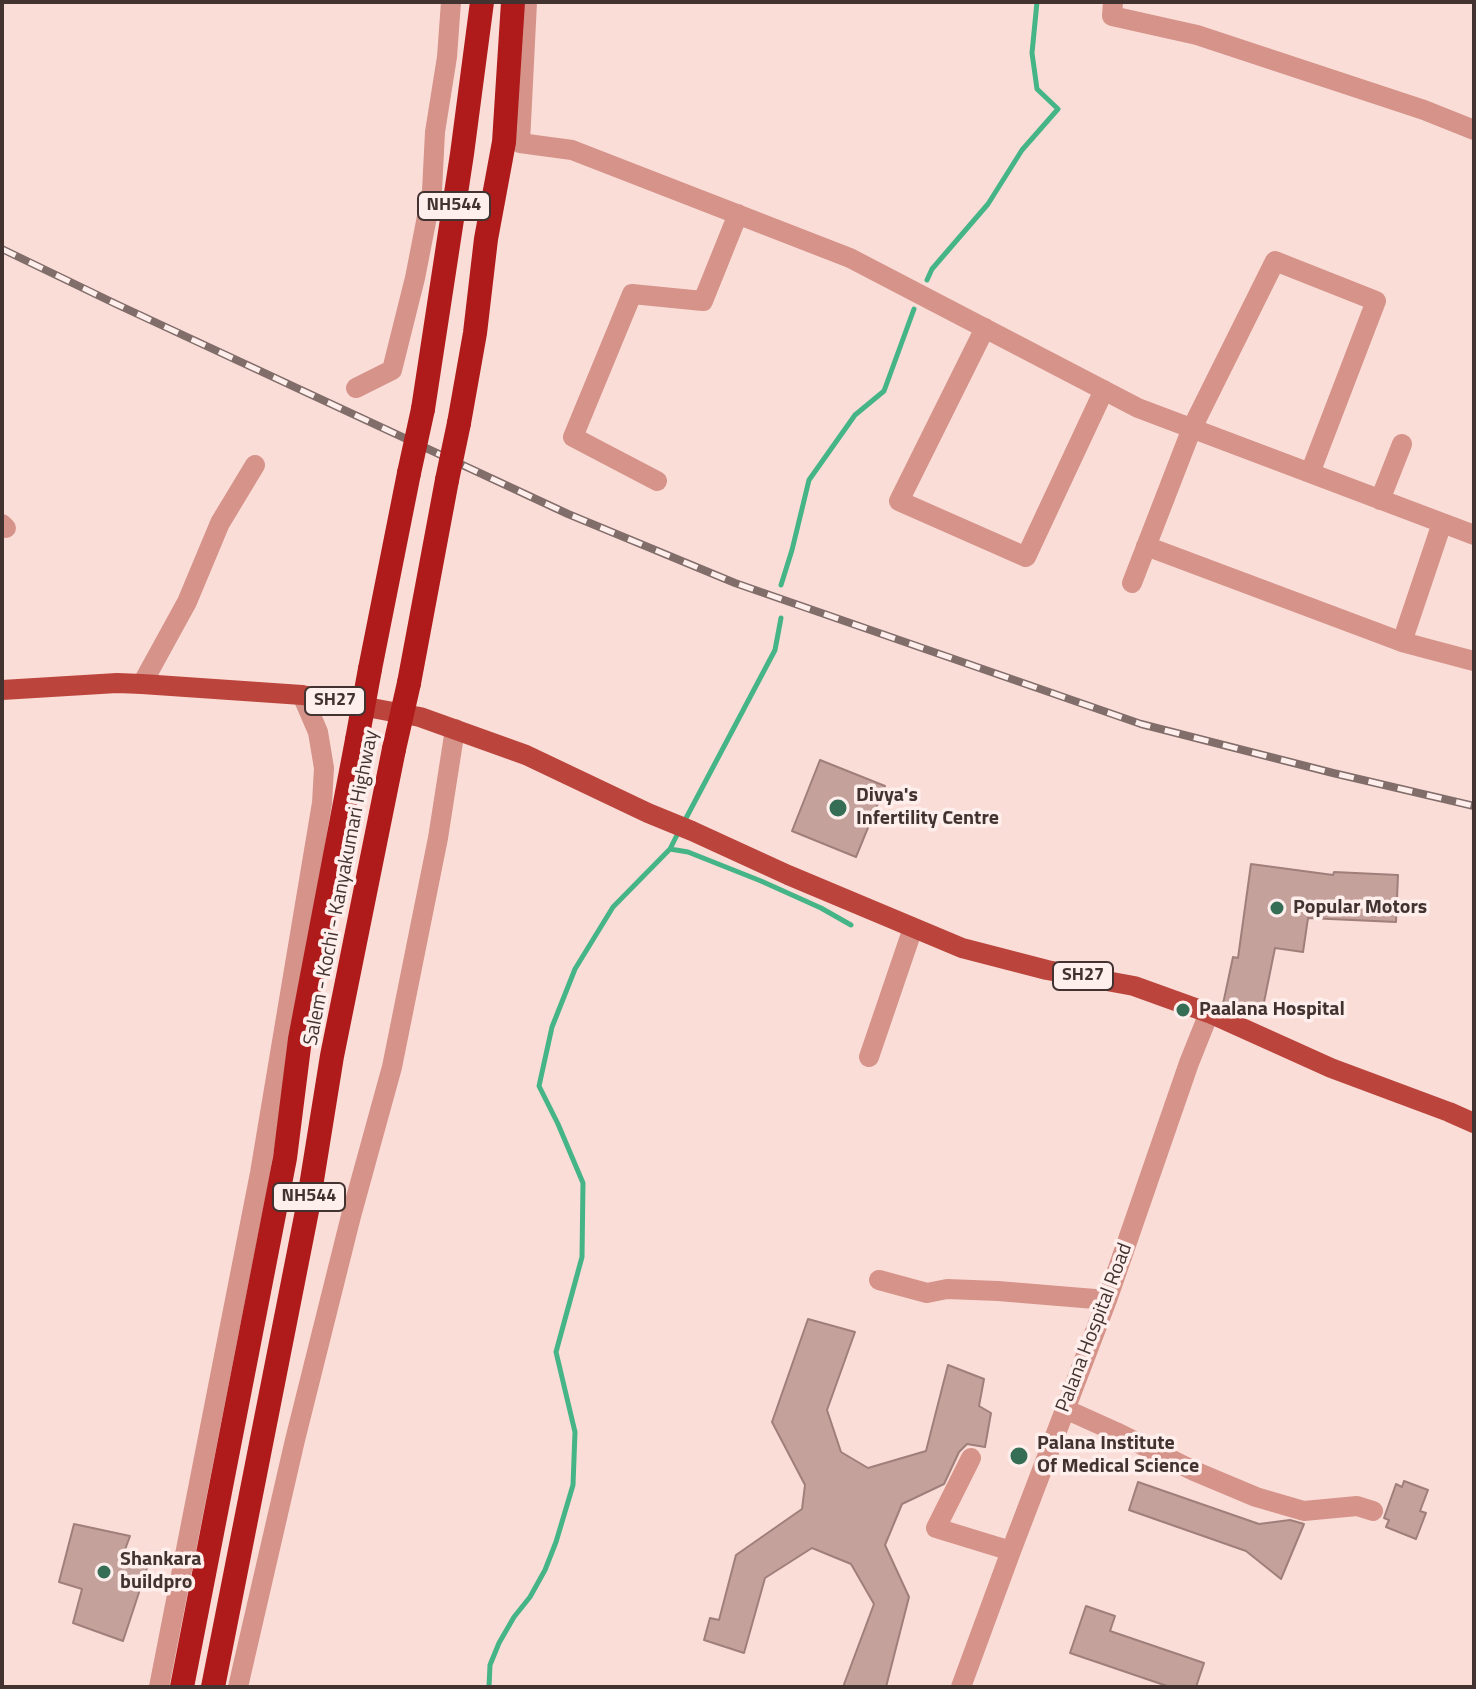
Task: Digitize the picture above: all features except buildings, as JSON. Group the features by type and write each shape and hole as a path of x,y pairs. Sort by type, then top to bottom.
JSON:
{"highway":[{"name":"Salem - Kochi - Kanyakumari Highway","path":"182,1687 285,1158 300,1039 423,409 482,2"},
{"name":"Salem - Kochi - Kanyakumari Highway","path":"213,1687 304,1226 332,1056 459,423 475,333 486,239 504,142 513,2"}],"main road":[{"name":"SH27","path":"2,690 142,684 302,695 420,717 526,755 788,875 962,948 1047,970 1134,986 1209,1013 1331,1068 1474,1123"}],"street":[{"path":"356,388 392,370 415,278 432,191 435,132 447,57 451,2"},
{"path":"527,2 520,143 572,150 850,258 1138,408 1474,535"},
{"path":"1113,2 1112,16 1197,35 1424,110 1474,130"},
{"path":"657,481 573,437 632,294 703,301 738,214"},
{"path":"1132,583 1192,428 1275,261 1376,301 1310,473"},
{"path":"985,328 899,501 1026,557 1104,390"},
{"path":"1380,500 1402,444"},
{"path":"142,684 187,602 220,523 255,465"},
{"path":"1402,642 1442,523"},
{"path":"1146,546 1402,642 1474,661"},
{"path":"159,1687 260,1173 322,803 324,768 318,732 302,695"},
{"path":"238,1687 299,1425 392,1067 438,838 455,729"},
{"path":"869,1057 913,928"},
{"name":"Palana Hospital Road","path":"961,1687 1107,1300 1209,1013"},
{"path":"879,1280 927,1293 947,1289 1107,1300"},
{"path":"1065,1409 1256,1497 1304,1511 1357,1506 1373,1511"},
{"path":"971,1458 936,1528 1011,1551"}],"waterway":[{"path":"927,280 932,269 988,204 1022,150 1058,109 1037,89 1032,53 1037,2"},
{"path":"781,585 809,480 855,415 884,391 914,309"},
{"path":"684,822 775,650 781,618"},
{"path":"489,1687 490,1665 499,1643 545,1570 573,1485 575,1432 556,1352 582,1257 583,1183 539,1086 552,1027 575,969 613,907 670,849 679,831"},
{"path":"670,849 688,852 761,881 851,925"}],"railway":[{"path":"2,249 568,514 735,583 1141,724 1474,806"}],"place":[{"name":"Divya's Infertility Centre","path":"838,808"},
{"name":"Popular Motors","path":"1277,908"},
{"name":"Paalana Hospital","path":"1183,1010"},
{"name":"Palana Institute Of Medical Science","path":"1019,1456"},
{"name":"Shankara buildpro","path":"104,1572"}]}
